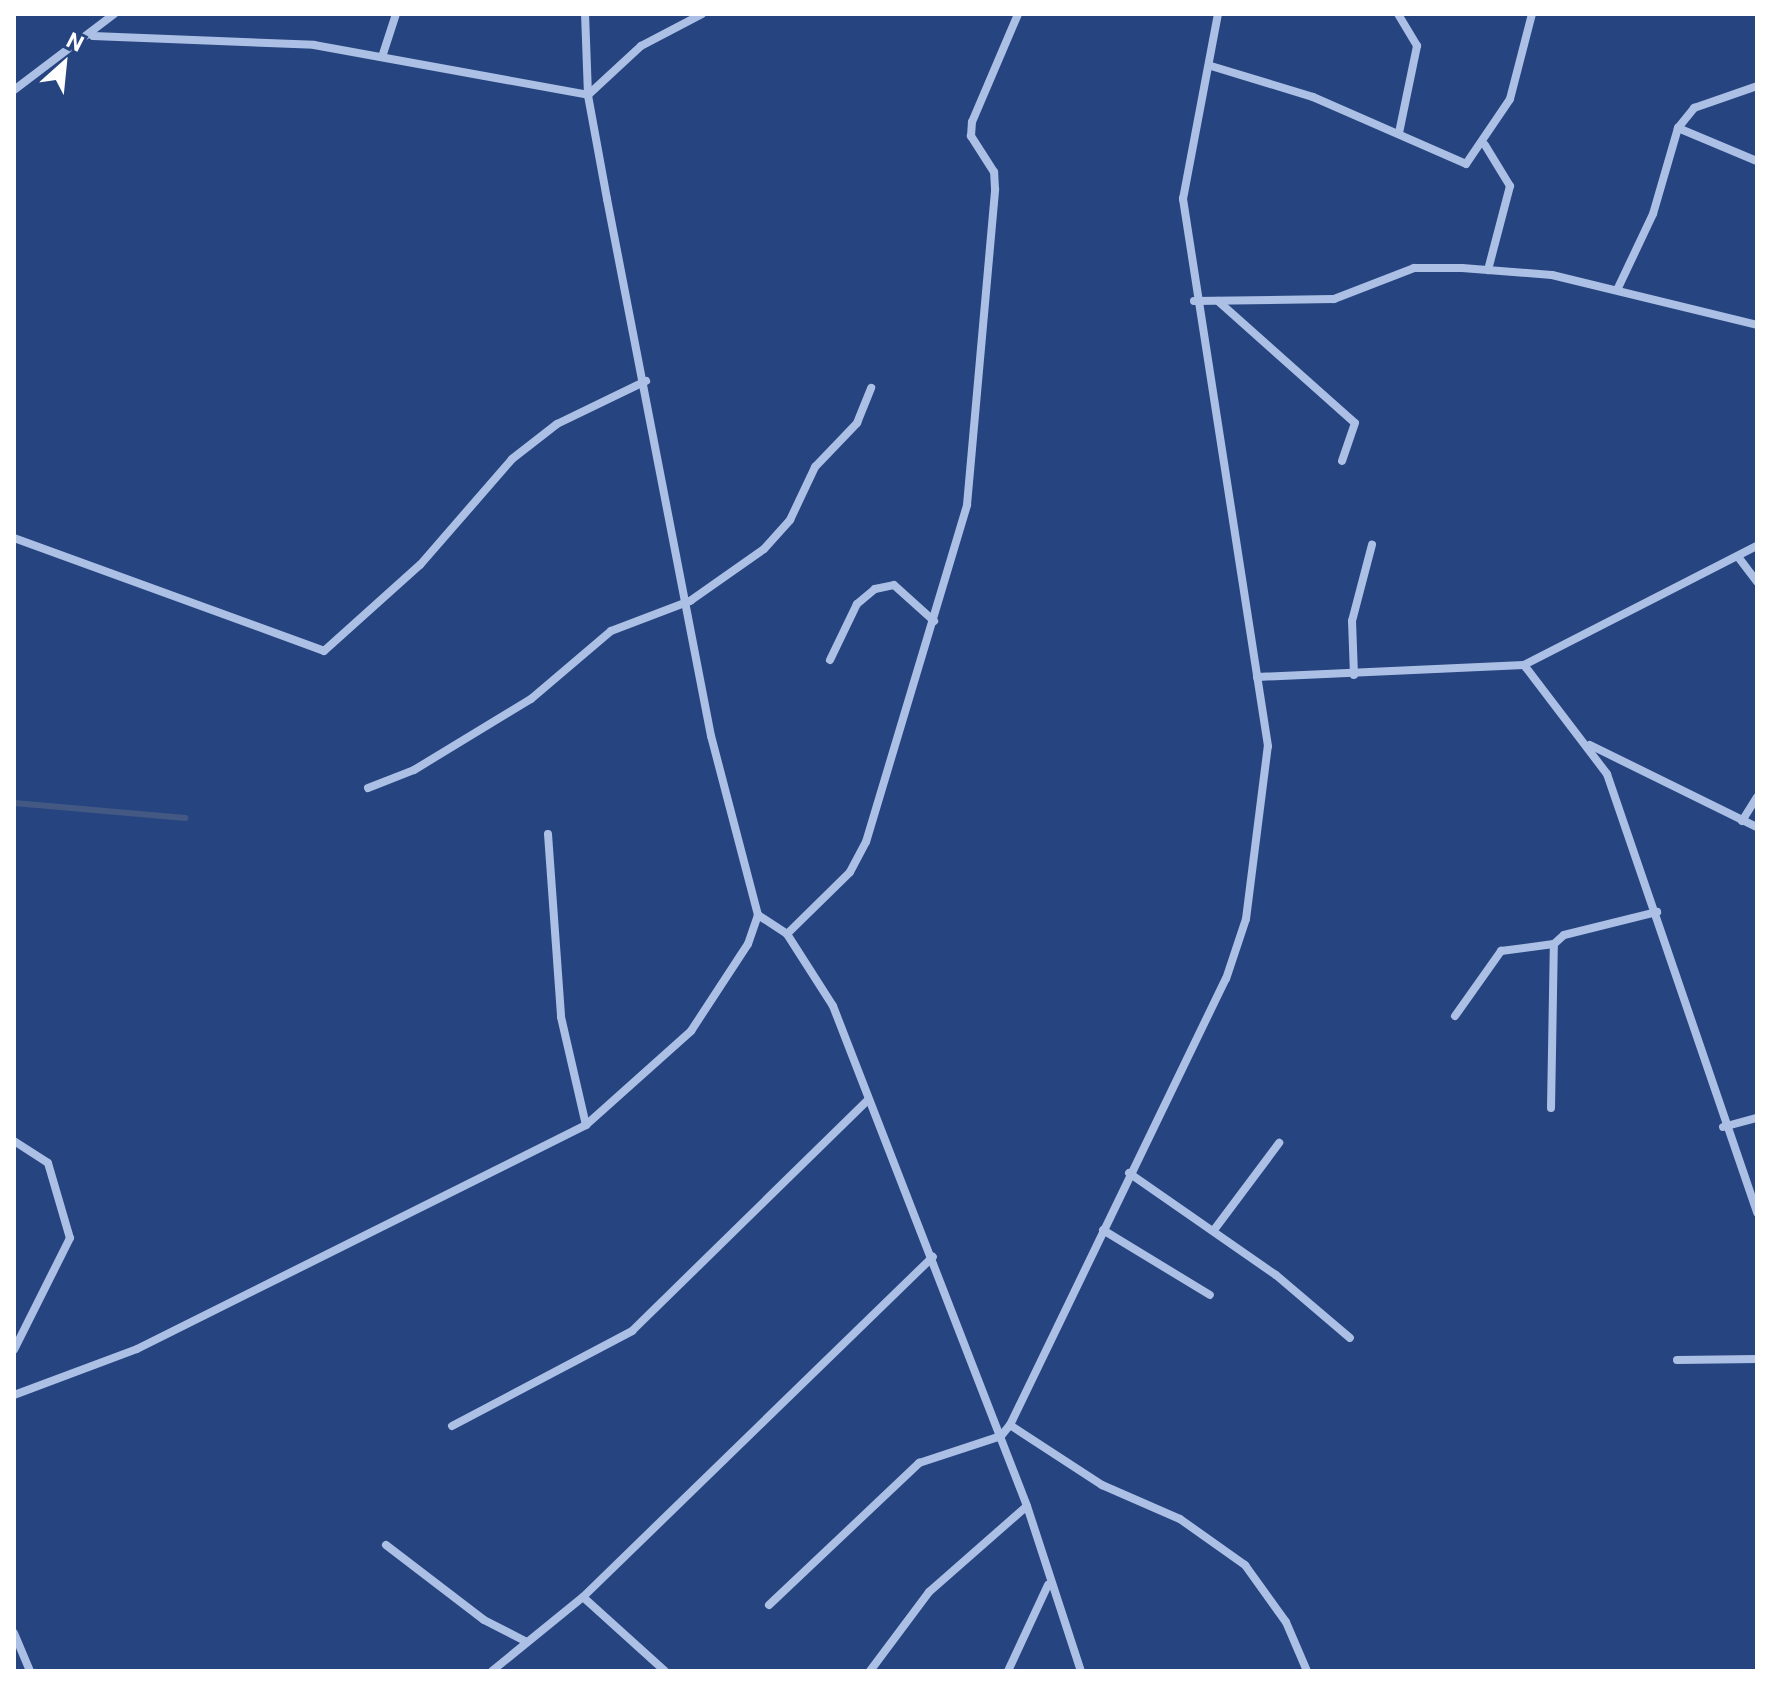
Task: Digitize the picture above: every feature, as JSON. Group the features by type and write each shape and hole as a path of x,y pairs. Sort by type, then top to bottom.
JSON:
{"street":[{"path":"14,90 93,36 114,14"},
{"path":"382,57 396,14"},
{"path":"14,1395 137,1349 586,1125 691,1031 748,944 758,915 711,736 690,601 588,95 585,14"},
{"path":"588,95 641,46 702,14"},
{"path":"787,934 850,872 866,842 967,505 979,409 995,189 994,172 971,136 972,122 1018,14"},
{"path":"769,1605 919,1463 1001,1436 1010,1425 1129,1173 1226,979 1246,919 1268,746 1194,301 1183,199 1189,139 1211,66 1218,14"},
{"path":"1398,14 1417,46 1399,133"},
{"path":"1211,66 1399,133 1458,164 1485,145 1510,99 1532,14"},
{"path":"93,36 166,44 257,38 382,57 588,95"},
{"path":"1618,288 1653,214 1678,128 1717,96 1757,86"},
{"path":"1678,128 1757,161"},
{"path":"1485,145 1510,186 1488,270"},
{"path":"1194,301 1334,299 1414,268 1488,270 1618,288 1757,325"},
{"path":"1218,301 1355,423 1342,461"},
{"path":"14,538 324,651 420,565 512,459 557,424 646,381"},
{"path":"368,788 414,770 531,699 611,631 690,601 764,549 790,520 807,480 857,423 871,388"},
{"path":"1354,675 1352,621 1372,545"},
{"path":"1257,677 1524,665 1739,558 1757,546"},
{"path":"1739,558 1757,582"},
{"path":"830,660 857,604 875,589 894,585 934,621"},
{"path":"1524,665 1590,745 1657,912 1723,1127 1757,1213"},
{"path":"1590,745 1757,827"},
{"path":"1742,821 1757,797"},
{"path":"548,834 561,1017 586,1125"},
{"path":"1455,1016 1501,951 1554,944 1564,935 1657,912"},
{"path":"758,915 787,934 833,1006 1001,1436 1027,1506 1048,1584 1081,1671"},
{"path":"1551,1108 1554,944"},
{"path":"452,1426 632,1331 868,1100"},
{"path":"1723,1127 1757,1118"},
{"path":"14,1141 48,1163 70,1238 14,1350"},
{"path":"1214,1230 1279,1143"},
{"path":"1129,1173 1214,1230 1350,1338"},
{"path":"1103,1230 1210,1295"},
{"path":"492,1671 525,1641 583,1597 933,1257"},
{"path":"1677,1360 1757,1359"},
{"path":"1010,1425 1039,1448 1180,1519 1235,1557 1286,1622 1307,1671"},
{"path":"870,1671 929,1592 1027,1506"},
{"path":"386,1545 484,1620 525,1641"},
{"path":"1008,1671 1048,1584"},
{"path":"583,1597 665,1671"},
{"path":"14,1633 30,1671"}],"waterway":[{"path":"14,803 185,818"}]}
